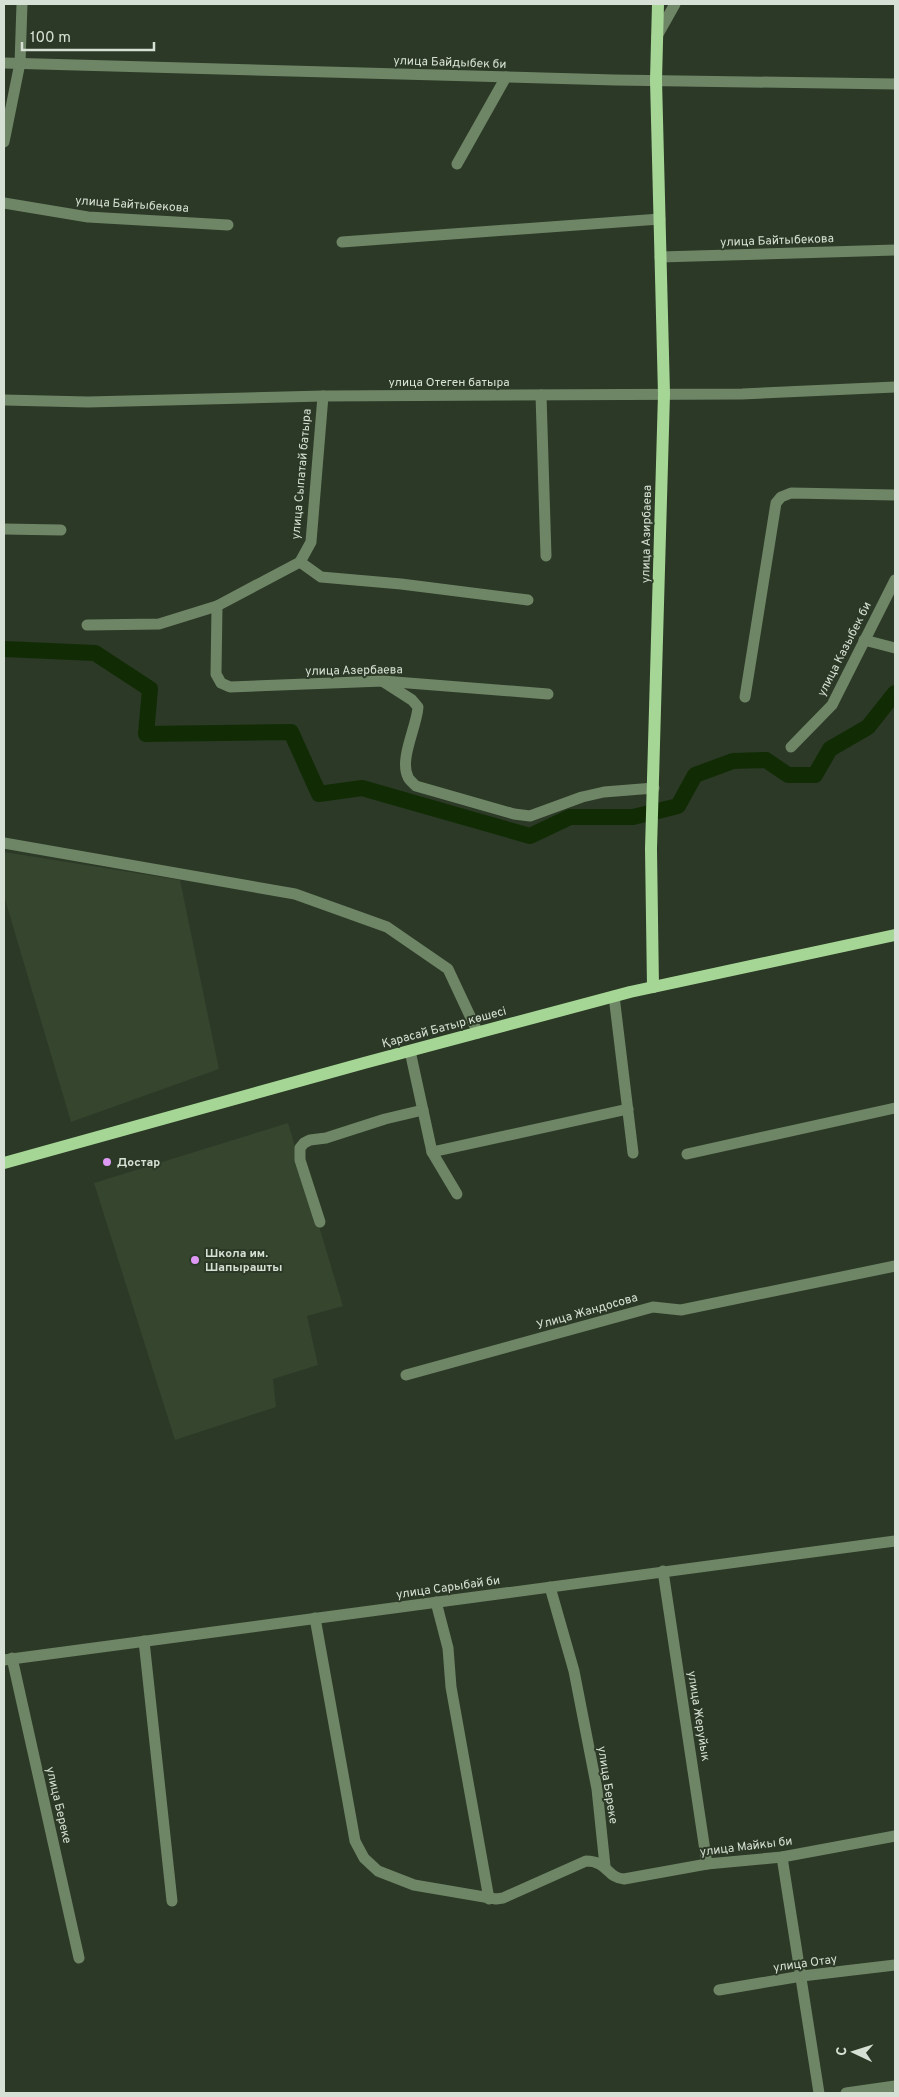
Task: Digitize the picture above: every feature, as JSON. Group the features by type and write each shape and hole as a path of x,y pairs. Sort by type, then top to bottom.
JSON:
{"main road":[{"path":"656,80 658,4"},
{"name":"улица Азирбаева","path":"653,987 651,849 664,394 656,80"},
{"name":"Қарасай Батыр көшесі","path":"4,1163 614,996 895,935"}],"street":[{"path":"4,142 20,63 22,4"},
{"path":"657,36 675,4"},
{"name":"улица Байдыбек би","path":"4,63 506,78 895,84"},
{"path":"457,164 506,78"},
{"name":"улица Байтыбекова","path":"4,203 88,217 228,225"},
{"path":"342,242 660,219"},
{"name":"улица Байтыбекова","path":"660,258 895,250"},
{"name":"улица Отеген батыра","path":"4,400 88,402 322,396 742,394 895,387"},
{"path":"541,395 546,556"},
{"name":"улица Сыпатай батыра","path":"300,562 311,542 322,396"},
{"path":"745,697 776,503 781,497 791,493 895,495"},
{"path":"4,529 61,530"},
{"path":"86,625 160,624 218,606 300,562 321,577 401,584 528,600"},
{"name":"улица Казыбек би","path":"791,747 832,705 895,580"},
{"name":"улица Азербаева","path":"218,606 216,674 221,683 230,687 382,681 548,694"},
{"path":"864,640 895,648"},
{"path":"382,681 412,700 418,707 417,720 409,743 405,768 408,778 416,786 488,805 514,814 530,816 582,797 604,792 654,792"},
{"path":"4,843 296,894 387,927 448,969 478,1033"},
{"path":"614,996 633,1153"},
{"path":"410,1051 432,1152 457,1194"},
{"path":"687,1154 895,1108"},
{"path":"432,1152 628,1109"},
{"path":"320,1222 300,1160 300,1148 304,1143 340,1135 385,1119 423,1110"},
{"name":"Улица Жандосова","path":"406,1375 653,1307 681,1310 895,1266"},
{"name":"улица Сарыбай би","path":"8,1659 895,1541"},
{"name":"улица Жеруйык","path":"663,1571 707,1864"},
{"name":"улица Береке","path":"550,1587 574,1671 597,1789 605,1866"},
{"path":"436,1602 448,1648 451,1686 489,1899"},
{"path":"315,1618 355,1841 369,1864 378,1871 414,1885 489,1899 503,1898 586,1861 594,1861 605,1866"},
{"path":"144,1641 172,1902"},
{"name":"улица Береке","path":"8,1659 79,1958"},
{"name":"улица Майкы би","path":"605,1866 614,1877 624,1878 707,1864 782,1857 895,1836"},
{"path":"782,1857 819,2093"},
{"name":"улица Отау","path":"719,1990 802,1976 895,1965"},
{"path":"846,2093 895,2086"}],"shaded area":[{"path":"4,852 180,880 219,1069 71,1122 4,896"},
{"path":"288,1123 343,1306 307,1316 318,1365 273,1379 276,1407 175,1440 94,1183"}],"waterway":[{"path":"4,649 95,653 150,689 146,734 291,732 319,794 362,788 530,836 570,817 633,817 678,806 695,775 733,761 766,760 788,775 815,775 830,749 868,727 895,693"}],"place":[{"name":"Достар","path":"107,1162"},
{"name":"Школа им. Шапырашты","path":"195,1260"}]}
